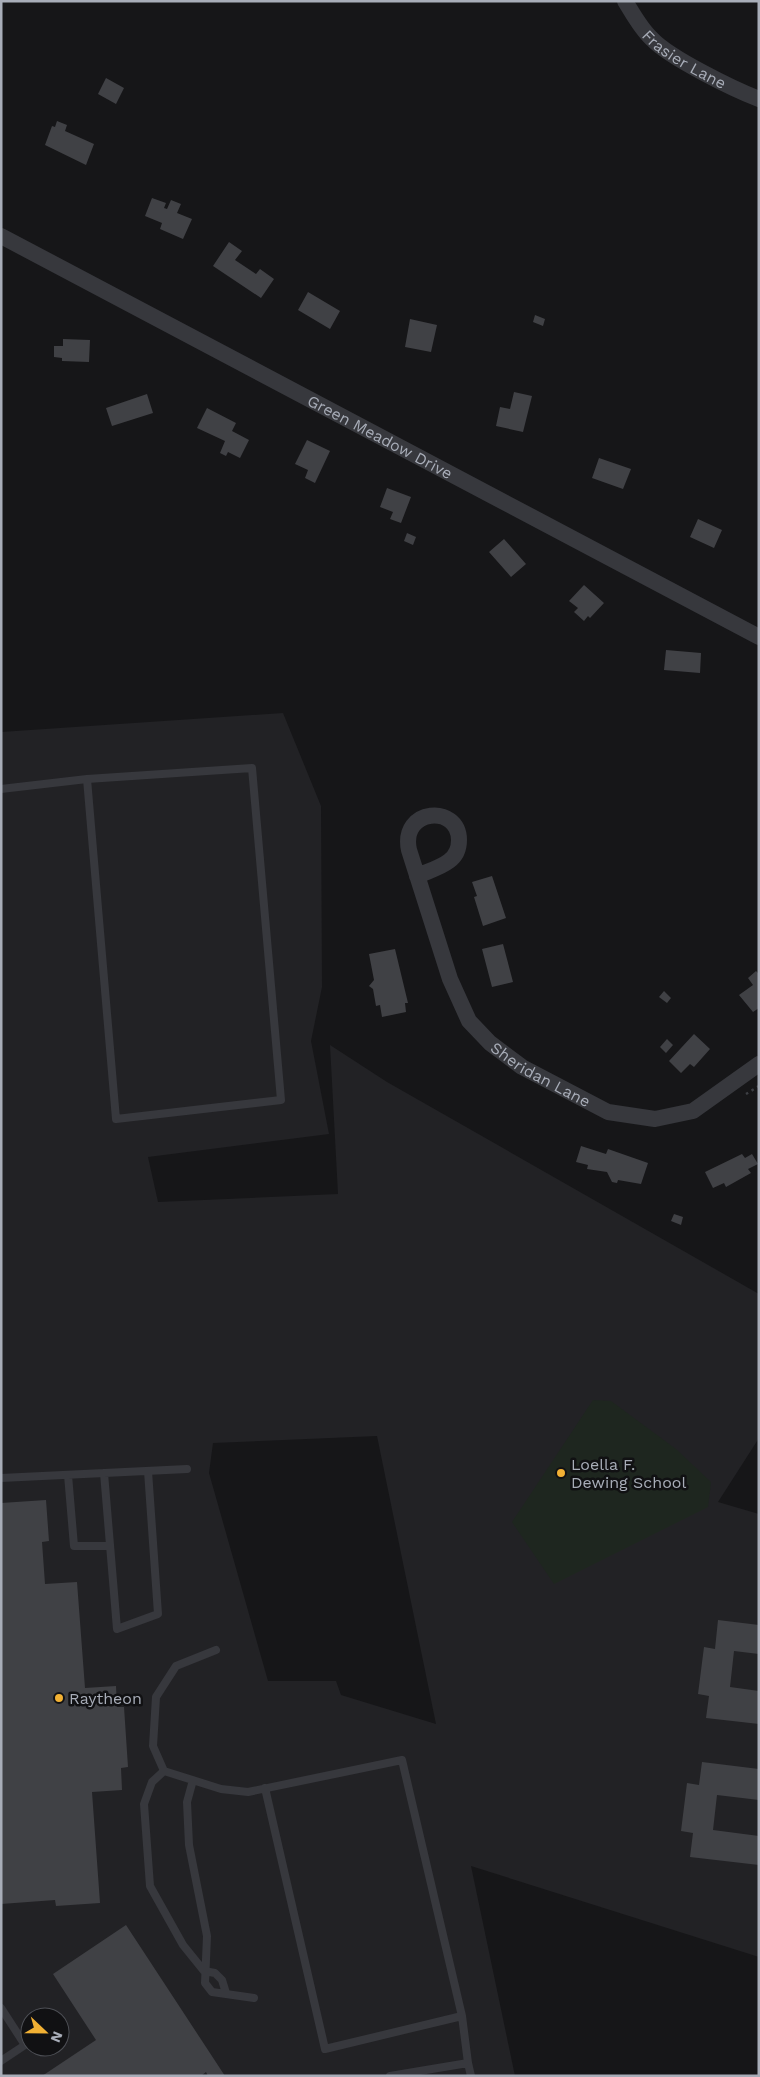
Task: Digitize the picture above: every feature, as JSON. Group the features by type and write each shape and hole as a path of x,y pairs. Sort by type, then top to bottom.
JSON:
{"street":[{"name":"Frasier Lane","path":"625,1 651,39 667,52 744,93 759,98"},
{"name":"Green Meadow Drive","path":"1,236 759,636"},
{"name":"Sheridan Lane","path":"418,876 450,979 469,1021 490,1044 522,1067 608,1112 654,1119 693,1112 759,1064"}],"lane":[{"path":"1,788 87,779 252,768 281,1100 116,1119 87,779"},
{"path":"1,1478 187,1469"},
{"path":"104,1473 117,1629 158,1614 148,1471"},
{"path":"68,1475 74,1546 110,1546"},
{"path":"216,1650 176,1666 156,1697 152,1746 164,1771 221,1789 248,1792 402,1760 462,2016 471,2076"},
{"path":"164,1771 152,1782 144,1804 150,1886 183,1945 204,1971 215,1974 222,1980 226,1993"},
{"path":"193,1780 187,1802 188,1845 207,1936 204,1971 205,1983 212,1992 254,1998"},
{"path":"265,1788 325,2049 462,2016"},
{"path":"1,2008 26,2045 1,2061"},
{"path":"390,2076 468,2063"}],"shaded area":[{"path":"283,713 321,806 322,987 311,1041 329,1134 148,1157 158,1202 338,1194 330,1045 387,1082 759,1294 759,1438 718,1502 759,1514 759,1957 471,1866 515,2076 1,2076 1,732","holes":["377,1436 436,1724 341,1695 336,1681 268,1681 209,1473 213,1443"]},
{"path":"593,1400 611,1401 676,1449 711,1482 708,1507 554,1584 512,1522"}],"building":[{"path":"106,78 124,88 116,104 98,94"},
{"path":"57,121 67,125 65,131 94,144 86,165 45,145 52,126 55,127"},
{"path":"152,198 166,203 164,208 167,209 171,200 181,204 177,213 192,219 183,239 160,229 162,223 145,216"},
{"path":"229,242 242,251 235,260 256,274 260,269 274,279 261,298 213,266"},
{"path":"308,292 340,311 330,329 298,310"},
{"path":"535,315 545,319 543,326 533,322"},
{"path":"410,319 437,325 431,352 405,347"},
{"path":"63,339 90,340 89,362 62,361 62,358 54,357 54,346 63,346"},
{"path":"514,392 532,396 523,432 496,426 500,407 510,409"},
{"path":"147,394 153,413 112,426 106,408"},
{"path":"207,408 236,423 232,431 249,440 240,458 228,452 226,456 220,453 225,441 197,428"},
{"path":"307,440 330,451 315,483 305,478 308,470 295,464"},
{"path":"599,458 631,469 623,489 592,478"},
{"path":"387,488 411,497 401,523 390,519 393,512 380,507"},
{"path":"698,519 722,530 714,548 690,537"},
{"path":"407,533 416,537 413,545 404,541"},
{"path":"504,539 526,564 511,577 489,552"},
{"path":"584,585 604,603 590,618 588,616 584,621 574,612 578,608 569,601"},
{"path":"666,650 701,653 700,673 664,670"},
{"path":"492,876 506,918 483,926 474,897 477,896 472,882"},
{"path":"503,944 513,982 492,987 482,949"},
{"path":"395,949 408,1003 405,1003 406,1012 382,1017 380,1005 376,1006 373,989 369,986 374,980 369,954"},
{"path":"756,971 759,974 759,1008 753,1012 739,995 753,985 748,978"},
{"path":"664,991 671,998 667,1003 659,997"},
{"path":"694,1034 710,1049 694,1067 690,1064 681,1073 669,1061"},
{"path":"667,1039 673,1045 666,1053 660,1047"},
{"path":"581,1146 606,1154 608,1149 648,1163 641,1184 618,1180 617,1183 612,1182 607,1172 587,1169 588,1165 576,1162"},
{"path":"742,1154 745,1158 752,1154 758,1164 748,1169 751,1173 726,1187 724,1183 713,1188 705,1172"},
{"path":"674,1214 683,1217 681,1225 671,1221"},
{"name":"Raytheon","path":"46,1500 49,1541 42,1542 45,1584 77,1582 85,1688 116,1686 117,1707 124,1707 128,1767 121,1768 122,1790 92,1792 100,1903 56,1906 55,1900 1,1904 1,1503"},
{"path":"718,1620 759,1625 759,1654 734,1651 730,1687 759,1691 759,1724 706,1718 709,1696 698,1694 704,1647 715,1649"},
{"path":"702,1762 759,1769 759,1800 717,1795 713,1830 759,1836 759,1865 690,1857 693,1833 681,1831 687,1783 699,1785"},
{"path":"126,1925 225,2076 208,2076 206,2072 201,2076 42,2076 96,2040 53,1974"}],"place":[{"name":"Loella F. Dewing School","path":"561,1473"},
{"name":"Raytheon","path":"59,1698"}]}
